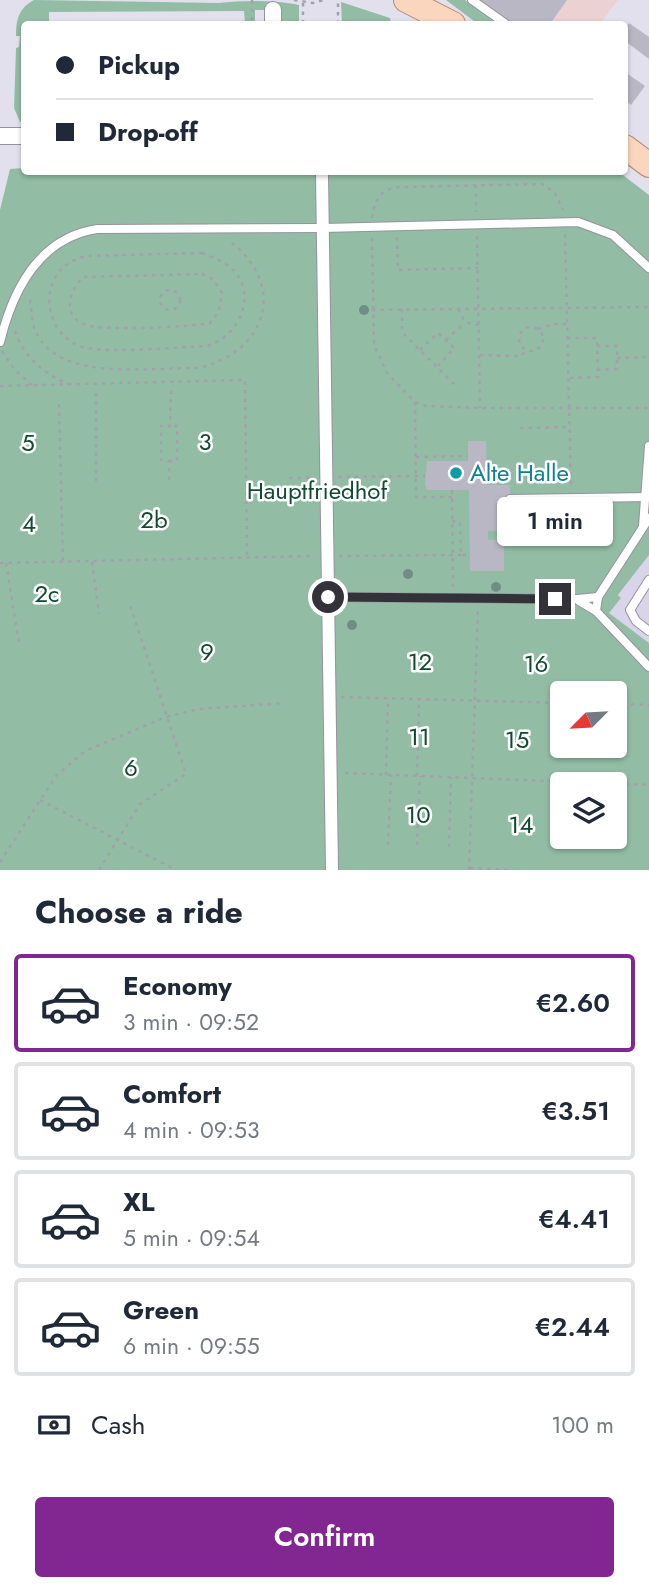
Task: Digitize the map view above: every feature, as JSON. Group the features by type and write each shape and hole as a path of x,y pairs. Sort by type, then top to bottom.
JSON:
{"main road":[{"path":"406,0 447,21"},
{"path":"628,149 649,166"}],"street":[{"path":"0,136 21,136"},
{"path":"322,175 332,870"}],"lane":[{"path":"472,0 502,21"},
{"path":"0,344 8,315 24,281 41,254 68,236 97,229 323,228 372,224 397,226 564,222 603,229 649,268"},
{"path":"596,611 598,597 646,522 649,446"},
{"path":"510,499 647,497"},
{"path":"649,580 630,610 636,621 649,631"},
{"path":"328,597 598,597"},
{"path":"577,599 596,611 649,667"}],"path":[{"path":"251,0 252,21"},
{"path":"294,0 303,3 324,0"},
{"path":"338,0 338,21"},
{"path":"303,3 303,21"},
{"path":"372,216 379,195 392,188 542,184 555,193 560,201 564,222 572,498"},
{"path":"476,185 480,408"},
{"path":"372,224 374,345 378,359 396,384 415,402 426,406 480,408 649,408"},
{"path":"397,226 398,270 478,268"},
{"path":"30,300 35,331 42,342 75,366 198,368 216,364 236,354 252,338 260,319 263,299 262,284 251,261 210,229"},
{"path":"202,253 216,259 232,269 239,278 244,300 239,322 226,337 206,346 86,348 75,344 60,331 50,313 52,281 64,265 73,260 96,256 202,253"},
{"path":"202,274 219,285 222,300 216,318 202,325 86,325 71,311 69,299 83,277 202,274"},
{"path":"168,290 175,291 180,298 178,307 172,310 165,309 160,301 168,290"},
{"path":"372,310 649,307"},
{"path":"401,309 402,331 458,388"},
{"path":"458,309 464,322"},
{"path":"8,315 19,342 39,368 70,385"},
{"path":"464,322 478,325"},
{"path":"446,340 464,322"},
{"path":"538,329 542,342 534,350 527,349 521,344 521,333 527,328 567,324"},
{"path":"421,350 438,333 446,340 454,348 438,367"},
{"path":"567,338 597,338 598,377 569,378"},
{"path":"0,344 14,369 32,386"},
{"path":"597,346 617,346 617,369 598,370"},
{"path":"479,355 521,356 527,349"},
{"path":"617,358 649,357"},
{"path":"0,386 245,380 247,557"},
{"path":"170,426 171,391"},
{"path":"96,393 96,481"},
{"path":"415,402 416,497 452,497"},
{"path":"59,404 63,562"},
{"path":"162,426 177,426 177,461 170,461 161,460 162,426"},
{"path":"520,428 570,427"},
{"path":"416,457 468,456"},
{"path":"169,480 170,461"},
{"path":"326,478 425,476"},
{"path":"289,478 300,478"},
{"path":"452,490 453,598"},
{"path":"452,521 460,522 461,555"},
{"path":"0,563 470,555"},
{"path":"92,561 99,614"},
{"path":"6,563 19,643"},
{"path":"478,599 470,869 513,870"},
{"path":"99,870 140,804 186,774 130,605"},
{"path":"330,697 550,703"},
{"path":"386,775 388,698"},
{"path":"417,845 419,699"},
{"path":"0,862 40,800 70,761 132,729 166,717 199,709 284,703"},
{"path":"627,704 649,705"},
{"path":"331,772 649,785"},
{"path":"388,845 391,775"},
{"path":"449,847 451,777"},
{"path":"40,800 176,870"}],"shaded area":[{"path":"446,0 618,0 602,21 474,21"},
{"path":"649,555 649,643 609,613 621,598 618,596"}],"green space":[{"path":"34,0 281,2 299,5 299,21 273,21 272,10 255,10 255,21 245,21 244,11 49,12 49,21 21,21 20,122 14,108 16,48 19,47 20,36 16,36 19,15"},
{"path":"446,0 465,0 494,21 474,21"},
{"path":"341,2 390,18 390,21 342,21"},
{"name":"Hauptfriedhof","path":"21,168 21,175 623,175 649,195 649,555 618,595 621,598 609,613 649,643 649,870 0,870 0,210 10,169"}],"building":[{"path":"479,0 567,0 552,21 508,21"},
{"path":"628,24 649,37 649,59 628,43"},
{"path":"628,74 645,86 631,105 628,102"},
{"path":"468,441 486,441 487,485 510,485 511,517 577,513 577,529 562,530 562,526 548,526 548,529 488,531 488,540 504,539 504,571 470,571 469,490 427,490 425,484 427,461 468,461"}],"place":[{"name":"Alte Halle","path":"456,473"}],"route":[{"path":"328,597 555,599"}],"park label":[{"name":"3","path":"205,442"},
{"name":"5","path":"28,443"},
{"name":"2b","path":"154,520"},
{"name":"4","path":"29,524"},
{"name":"2c","path":"47,594"},
{"name":"9","path":"207,652"},
{"name":"12","path":"420,662"},
{"name":"16","path":"536,664"},
{"name":"11","path":"419,737"},
{"name":"15","path":"517,740"},
{"name":"6","path":"131,768"},
{"name":"10","path":"418,815"},
{"name":"14","path":"521,825"}]}
